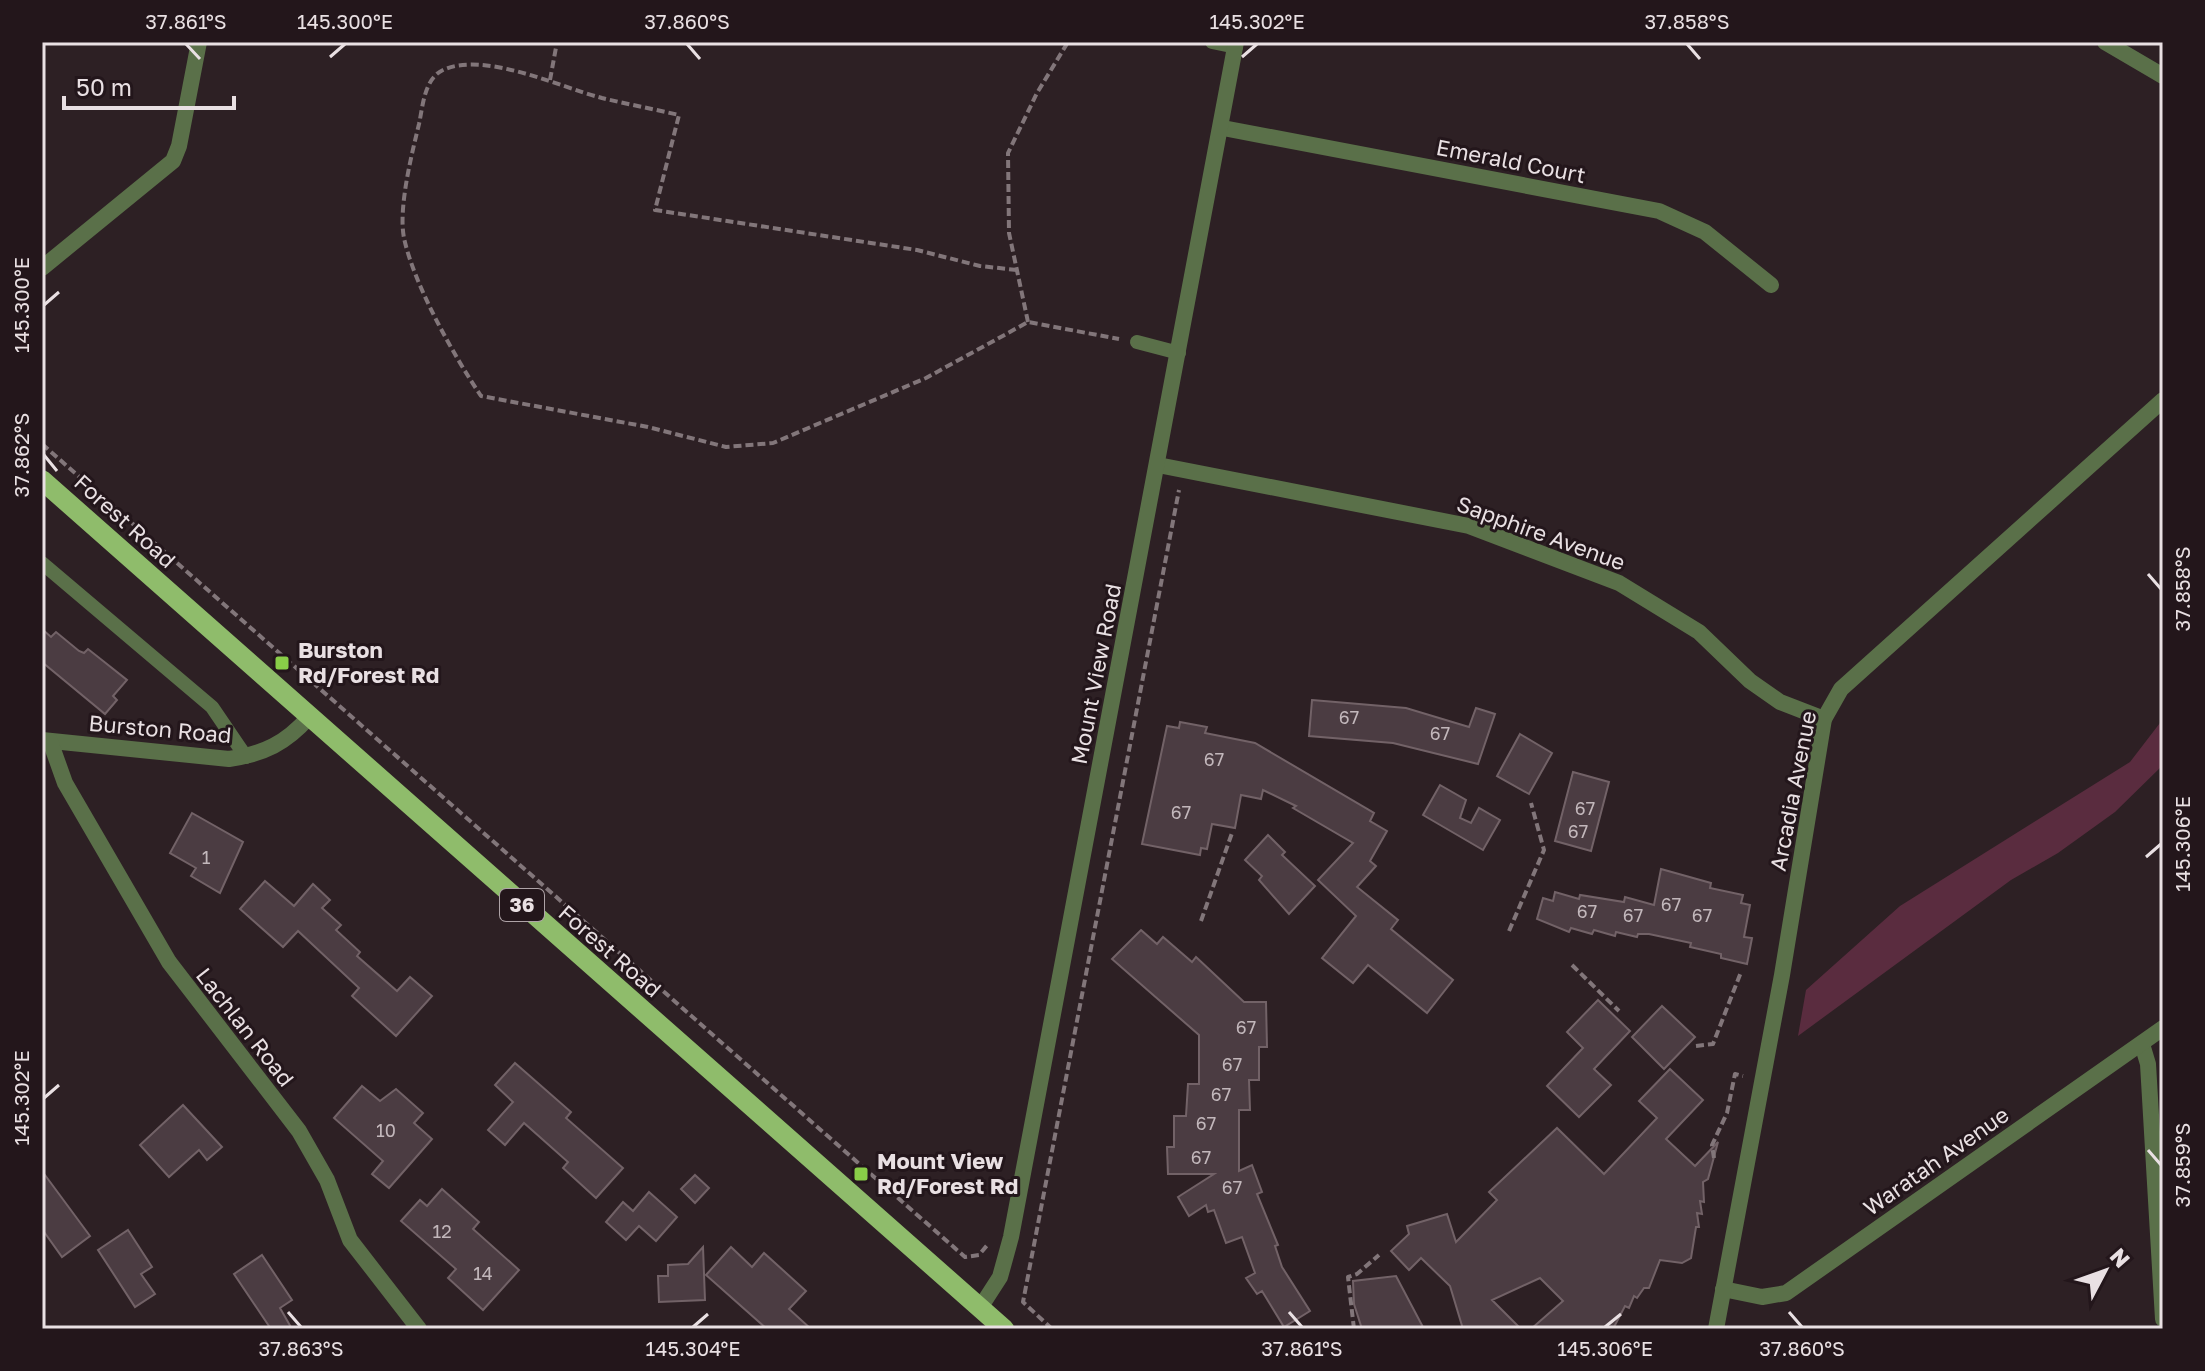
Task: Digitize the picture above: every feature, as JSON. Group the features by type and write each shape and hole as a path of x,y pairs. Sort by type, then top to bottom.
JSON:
{"main road":[{"name":"Forest Road","path":"42,480 1004,1329"}],"street":[{"path":"42,268 173,161 179,146 199,42"},
{"path":"2105,42 2163,76"},
{"name":"Mount View Road","path":"980,1308 1000,1277 1011,1237 1223,128 1236,44"},
{"name":"Emerald Court","path":"1223,128 1659,211 1705,232 1771,285"},
{"name":"Arcadia Avenue","path":"1716,1329 1782,975 1824,719 1841,689 2163,400"},
{"name":"Sapphire Avenue","path":"1158,465 1469,526 1619,583 1699,632 1750,681 1780,702 1824,719"},
{"name":"Burston Road","path":"46,741 213,758 246,757 282,744 309,717"},
{"name":"Lachlan Road","path":"46,741 65,783 169,962 299,1131 327,1180 350,1240 419,1329"},
{"name":"Waratah Avenue","path":"1723,1289 1762,1297 1786,1293 2163,1028"},
{"path":"2142,1044 2148,1064 2163,1319"}],"lane":[{"path":"1212,42 1236,44"},
{"path":"1137,342 1179,353"},
{"path":"42,563 212,707 246,757"}],"path":[{"path":"550,80 557,42"},
{"path":"1028,322 1009,233 1008,153 1037,93 1068,42"},
{"path":"1017,270 980,266 917,250 655,210 679,115 598,97 550,80 475,65 441,70 427,86 413,149 404,236 426,294 461,366 481,396 648,427 726,447 773,443 926,378 1028,322 1137,342"},
{"path":"42,444 965,1257 979,1255"},
{"path":"1052,1329 1023,1302 1179,490"},
{"path":"1509,931 1544,850 1531,803"},
{"path":"1201,921 1232,833"},
{"path":"1572,965 1619,1011"},
{"path":"1696,1046 1713,1044 1741,972"},
{"path":"1714,1158 1712,1145 1727,1113 1735,1074 1743,1076"},
{"path":"1354,1329 1348,1304 1348,1277 1357,1274 1379,1255"}],"shaded area":[{"path":"2163,719 2163,765 2115,812 2058,853 2011,880 1798,1036 1806,990 1900,906 2130,762"}],"building":[{"path":"42,629 51,637 56,632 79,651 84,653 88,649 127,680 113,696 117,700 105,714 42,662"},
{"path":"1312,700 1406,708 1469,727 1476,708 1495,714 1478,764 1393,743 1309,736"},
{"path":"1180,722 1207,727 1205,733 1255,743 1374,813 1370,821 1387,831 1370,861 1376,866 1357,887 1398,920 1391,929 1453,980 1427,1013 1368,965 1353,983 1322,958 1356,916 1318,880 1353,843 1293,808 1296,806 1263,790 1261,799 1241,795 1235,828 1212,824 1207,849 1201,848 1200,855 1142,844 1167,726 1179,728"},
{"path":"1520,734 1552,753 1529,794 1497,776"},
{"path":"1573,772 1609,782 1591,851 1555,841"},
{"path":"1440,785 1466,800 1460,818 1471,823 1479,808 1500,820 1483,850 1423,815"},
{"path":"192,813 243,842 220,893 191,876 196,868 170,853"},
{"path":"1268,835 1285,852 1282,855 1315,886 1289,914 1259,880 1262,876 1245,860"},
{"path":"1661,869 1711,883 1710,888 1743,895 1741,903 1750,905 1744,937 1752,938 1747,964 1690,947 1691,943 1649,934 1638,934 1637,937 1616,932 1615,936 1571,928 1569,932 1537,919 1543,898 1553,901 1555,892 1579,899 1580,895 1624,902 1625,897 1654,905"},
{"path":"265,881 294,906 313,884 330,900 322,908 341,925 336,930 360,952 357,956 397,991 410,977 432,996 396,1036 352,996 359,988 298,931 283,947 240,909"},
{"path":"1141,930 1157,944 1163,937 1192,962 1196,957 1244,1002 1266,1002 1267,1047 1259,1047 1259,1080 1249,1080 1250,1110 1239,1110 1239,1171 1252,1165 1262,1192 1257,1194 1278,1245 1275,1246 1282,1267 1310,1311 1284,1327 1262,1291 1257,1294 1246,1278 1255,1273 1242,1237 1226,1243 1214,1210 1208,1212 1206,1205 1189,1216 1178,1197 1214,1174 1168,1174 1167,1147 1174,1147 1174,1116 1186,1116 1188,1084 1199,1084 1199,1035 1112,959"},
{"path":"1598,1000 1630,1031 1594,1069 1611,1085 1579,1117 1547,1086 1583,1048 1567,1032"},
{"path":"1662,1006 1695,1037 1664,1069 1632,1037"},
{"path":"515,1063 571,1112 566,1118 623,1168 596,1198 563,1168 568,1162 524,1123 505,1145 488,1130 513,1102 495,1085"},
{"path":"1670,1069 1703,1100 1666,1139 1695,1166 1718,1142 1708,1179 1703,1182 1704,1202 1700,1201 1702,1214 1697,1213 1699,1227 1696,1227 1691,1258 1682,1263 1660,1260 1649,1288 1644,1288 1637,1298 1634,1296 1629,1308 1625,1306 1613,1329 1531,1329 1563,1301 1540,1278 1492,1300 1521,1329 1463,1329 1450,1286 1421,1258 1409,1270 1391,1251 1409,1234 1407,1226 1447,1214 1456,1242 1497,1200 1489,1192 1557,1128 1604,1174 1657,1118 1639,1101"},
{"path":"362,1086 380,1101 396,1089 423,1113 414,1123 432,1139 389,1188 372,1174 383,1161 334,1118"},
{"path":"183,1105 222,1147 207,1160 199,1150 169,1177 140,1145"},
{"path":"42,1171 90,1236 62,1257 42,1229"},
{"path":"695,1175 709,1188 695,1203 681,1189"},
{"path":"442,1189 479,1222 473,1229 519,1270 483,1310 448,1278 456,1269 401,1221 420,1200 427,1206"},
{"path":"649,1192 677,1217 656,1241 639,1226 626,1240 606,1222 623,1202 633,1211"},
{"path":"128,1230 152,1267 141,1274 155,1294 135,1307 98,1250"},
{"path":"703,1247 705,1300 659,1302 658,1276 668,1276 668,1265 688,1264"},
{"path":"731,1247 752,1267 764,1253 806,1291 789,1309 811,1329 767,1329 706,1275"},
{"path":"262,1255 292,1300 280,1308 292,1329 271,1329 234,1274"},
{"path":"1396,1276 1424,1329 1362,1329 1354,1304 1353,1281"}],"place":[{"name":"Burston Rd/Forest Rd","path":"282,663"},
{"name":"Mount View Rd/Forest Rd","path":"861,1174"}]}
